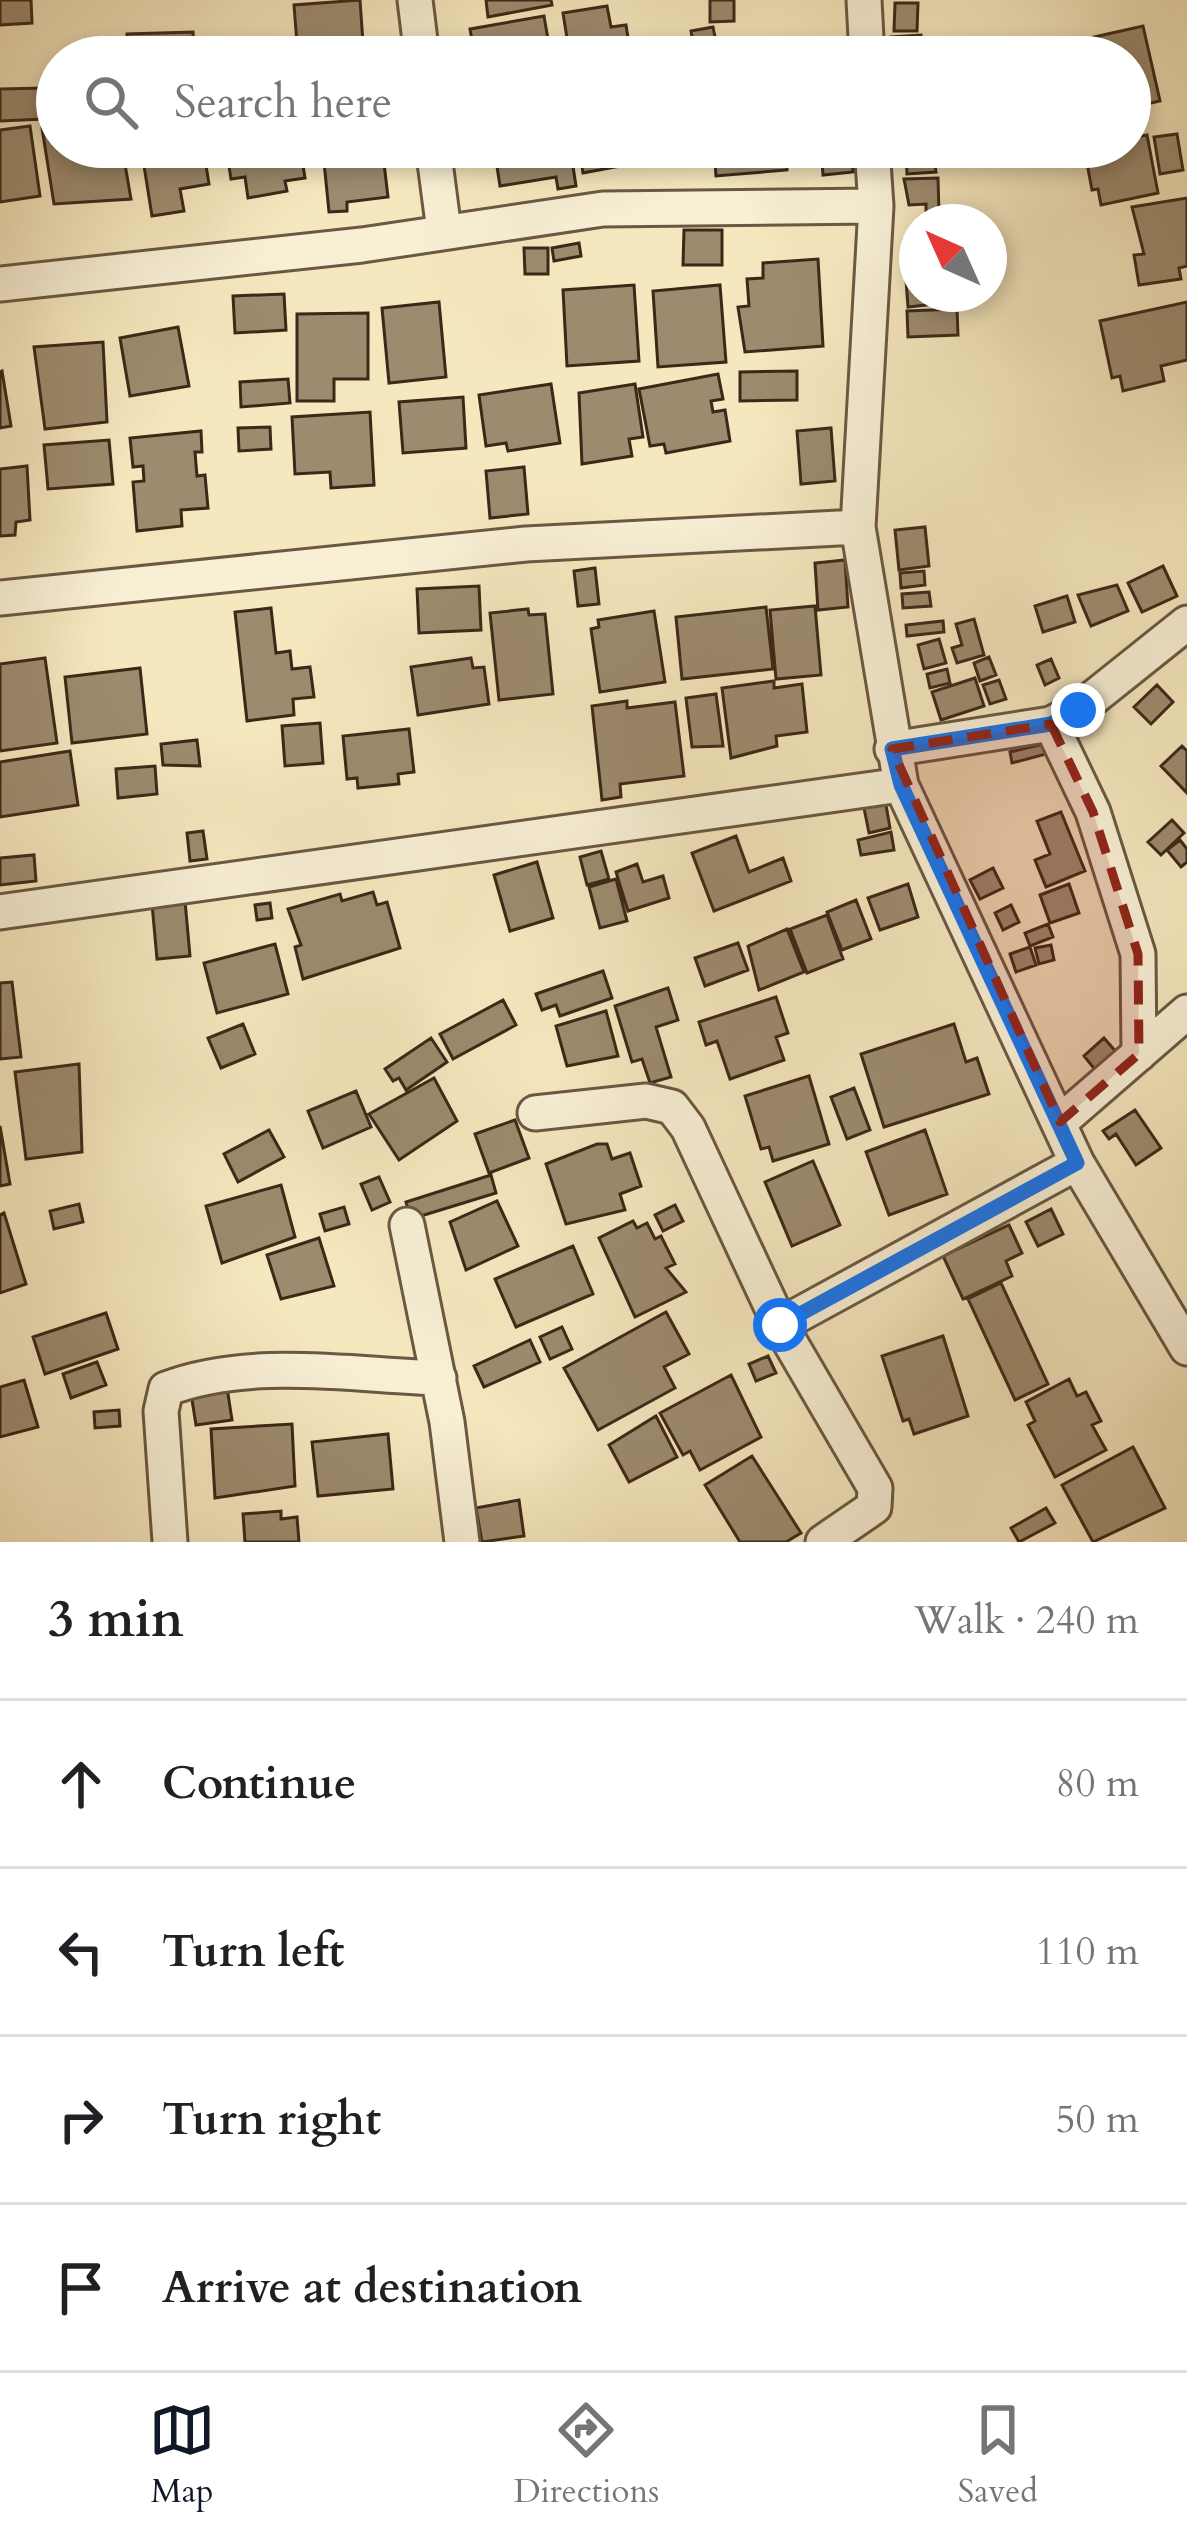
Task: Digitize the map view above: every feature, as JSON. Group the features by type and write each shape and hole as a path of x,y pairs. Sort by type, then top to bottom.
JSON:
{"street":[{"path":"415,0 419,36"},
{"path":"864,0 866,36"},
{"path":"436,168 444,231"},
{"path":"873,168 876,206 858,527 901,785 1077,1163 1187,1348"},
{"path":"0,284 603,209 876,206"},
{"path":"0,598 526,544 858,527"},
{"path":"892,749 1051,724 1078,710 1187,623"},
{"path":"1051,724 1094,812 1138,954 1139,1054"},
{"path":"0,912 901,785"},
{"path":"1060,1122 1187,1012"},
{"path":"535,1112 646,1101 672,1106 688,1128 780,1325 878,1496 857,1523 824,1542"},
{"path":"780,1325 1077,1163"},
{"path":"407,1226 439,1378 461,1542"},
{"path":"170,1542 161,1411 166,1389 188,1381 276,1372 439,1378"}],"highlighted area":[{"path":"1051,724 1093,812 1138,954 1139,1054 1060,1122 892,749"}],"building":[{"path":"0,0 31,0 32,23 0,25"},
{"path":"360,0 363,36 296,36 294,5"},
{"path":"486,0 551,0 552,5 488,17"},
{"path":"710,0 734,0 734,21 710,22"},
{"path":"895,3 918,3 917,31 894,31"},
{"path":"607,6 611,27 626,25 628,36 567,36 563,13"},
{"path":"544,16 547,36 471,36 470,29"},
{"path":"1143,26 1145,36 1099,36"},
{"path":"713,27 715,36 692,36 691,31"},
{"path":"193,32 193,36 127,36"},
{"path":"1151,61 1160,101 1151,103"},
{"path":"36,88 36,119 0,121 0,89"},
{"path":"30,126 40,196 0,202 0,130"},
{"path":"1177,134 1183,170 1160,174 1154,137"},
{"path":"1151,156 1158,193 1101,205 1098,189 1092,190 1088,168 1151,168"},
{"path":"48,168 126,168 131,199 54,204"},
{"path":"144,168 206,168 209,184 180,189 184,211 152,216"},
{"path":"229,168 303,168 305,178 285,181 287,191 248,198 245,177 231,179"},
{"path":"325,168 385,168 388,197 347,202 347,211 329,212"},
{"path":"497,168 573,168 576,186 558,189 556,177 500,186"},
{"path":"715,168 787,168 787,170 716,176"},
{"path":"822,168 853,168 853,172 823,175"},
{"path":"907,168 936,168 936,172 907,174"},
{"path":"938,178 939,204 909,204 904,179"},
{"path":"1187,198 1187,266 1179,268 1181,279 1139,285 1134,255 1144,254 1132,207"},
{"path":"684,230 722,230 722,265 683,265"},
{"path":"579,243 581,256 554,261 552,248"},
{"path":"524,248 548,248 548,274 525,274"},
{"path":"818,259 823,346 745,352 738,307 749,306 747,279 763,278 763,263"},
{"path":"634,285 639,361 567,366 563,290"},
{"path":"720,285 726,362 658,367 653,291"},
{"path":"284,294 286,330 235,333 233,296"},
{"path":"439,302 446,377 389,383 382,308"},
{"path":"1187,302 1187,360 1161,366 1164,381 1123,391 1120,376 1112,378 1100,321"},
{"path":"907,312 957,312 958,335 908,337"},
{"path":"368,313 368,379 334,379 334,401 297,401 297,314"},
{"path":"178,327 189,386 130,396 120,338"},
{"path":"103,342 107,422 45,429 34,347"},
{"path":"797,371 797,400 740,401 740,372"},
{"path":"0,372 11,426 0,428"},
{"path":"718,374 723,399 711,401 713,412 725,410 730,441 666,453 664,444 650,446 639,389"},
{"path":"288,379 290,403 241,407 240,382"},
{"path":"551,384 560,443 508,451 506,443 486,446 479,395"},
{"path":"635,384 643,437 629,439 632,456 582,464 579,393"},
{"path":"463,397 466,448 403,453 399,402"},
{"path":"370,412 374,485 331,488 330,472 295,474 292,417"},
{"path":"270,427 271,449 239,451 238,428"},
{"path":"831,428 835,481 801,484 797,431"},
{"path":"201,431 202,452 195,452 197,476 205,475 208,508 181,510 182,526 137,531 133,482 144,481 143,466 133,467 130,438"},
{"path":"109,440 113,484 48,489 44,445"},
{"path":"27,466 30,520 16,522 15,535 0,536 0,469"},
{"path":"524,467 528,514 490,518 486,471"},
{"path":"925,527 929,566 899,570 895,530"},
{"path":"845,560 848,607 818,610 815,563"},
{"path":"1163,566 1177,596 1142,612 1128,583"},
{"path":"595,568 599,604 578,606 574,571"},
{"path":"924,571 925,585 901,588 900,573"},
{"path":"1117,585 1128,611 1091,626 1078,595"},
{"path":"479,586 481,630 419,633 417,589"},
{"path":"929,592 931,606 903,608 902,594"},
{"path":"1067,596 1075,622 1043,632 1035,606"},
{"path":"815,606 821,675 776,679 770,610"},
{"path":"766,607 773,669 682,679 676,617"},
{"path":"271,608 276,653 290,651 292,669 310,667 314,697 293,699 294,715 247,721 235,612"},
{"path":"528,609 529,615 545,614 553,694 499,700 490,613"},
{"path":"654,611 665,682 600,692 591,629 599,627 598,620"},
{"path":"974,619 984,655 957,663 952,648 962,645 956,624"},
{"path":"943,621 944,632 907,636 906,625"},
{"path":"939,639 946,663 924,669 918,645"},
{"path":"989,657 996,675 980,681 974,663"},
{"path":"45,658 57,743 0,751 0,664"},
{"path":"471,658 473,668 484,667 489,704 418,715 411,667"},
{"path":"1051,659 1059,678 1045,685 1037,665"},
{"path":"140,668 147,734 72,743 65,677"},
{"path":"947,669 950,683 930,688 927,674"},
{"path":"975,678 984,706 941,720 932,692"},
{"path":"999,680 1006,699 990,704 983,685"},
{"path":"774,681 774,688 802,684 807,732 776,736 777,746 731,758 722,688"},
{"path":"1157,685 1173,702 1151,724 1134,707"},
{"path":"716,694 723,746 692,747 686,698"},
{"path":"627,701 627,708 675,702 684,776 620,784 621,797 602,800 592,706"},
{"path":"320,723 323,763 285,766 282,726"},
{"path":"409,729 414,772 398,774 399,784 358,788 357,778 347,779 343,736"},
{"path":"197,740 200,766 163,765 161,744"},
{"path":"1048,743 1050,753 1012,763 1010,752"},
{"path":"1182,746 1187,751 1187,793 1161,766"},
{"path":"70,751 78,805 0,817 0,762"},
{"path":"155,766 157,794 118,798 116,769"},
{"path":"885,799 890,828 869,833 863,803"},
{"path":"1061,812 1085,871 1046,887 1035,860 1050,854 1037,821"},
{"path":"1172,820 1184,833 1161,855 1148,842"},
{"path":"203,831 207,859 190,861 187,833"},
{"path":"891,832 894,850 861,855 858,840"},
{"path":"736,836 749,872 783,858 791,881 714,911 692,853"},
{"path":"1180,840 1187,849 1187,862 1181,867 1167,850"},
{"path":"601,851 609,879 587,885 580,857"},
{"path":"34,855 36,881 0,885 0,858"},
{"path":"537,862 553,918 510,931 494,875"},
{"path":"637,864 643,882 663,876 669,898 628,911 616,872"},
{"path":"993,868 1003,888 980,899 970,880"},
{"path":"616,879 627,921 600,928 589,887"},
{"path":"908,884 918,917 880,930 868,898"},
{"path":"1069,884 1079,913 1050,923 1040,895"},
{"path":"373,892 377,905 387,902 400,948 303,979 295,947 301,945 288,909 340,894 342,901"},
{"path":"856,900 871,939 842,950 827,912"},
{"path":"185,901 190,956 157,959 152,904"},
{"path":"270,903 272,918 257,920 255,905"},
{"path":"1011,905 1019,922 1003,930 995,913"},
{"path":"827,915 843,959 807,973 790,929"},
{"path":"1048,924 1053,937 1030,946 1025,933"},
{"path":"787,929 804,972 759,990 748,946"},
{"path":"738,943 748,970 705,986 695,958"},
{"path":"275,944 288,994 217,1013 204,963"},
{"path":"1051,945 1054,960 1039,964 1035,948"},
{"path":"1030,947 1036,965 1016,972 1010,954"},
{"path":"603,971 612,998 560,1016 556,1005 542,1010 536,994"},
{"path":"12,982 21,1057 0,1059 0,983"},
{"path":"668,988 678,1020 656,1027 671,1077 650,1083 642,1059 632,1062 615,1006"},
{"path":"776,997 788,1033 776,1037 784,1060 730,1079 717,1041 706,1045 699,1022"},
{"path":"503,1000 516,1025 453,1059 440,1034"},
{"path":"606,1011 618,1056 567,1066 556,1026"},
{"path":"243,1024 255,1054 221,1068 208,1038"},
{"path":"954,1024 966,1062 977,1058 989,1094 884,1127 861,1054"},
{"path":"431,1038 447,1062 406,1090 385,1069"},
{"path":"1104,1038 1118,1054 1097,1072 1084,1056"},
{"path":"79,1064 82,1152 26,1159 15,1072"},
{"path":"809,1076 829,1144 773,1161 769,1147 761,1149 745,1096"},
{"path":"434,1078 457,1121 399,1160 369,1114"},
{"path":"854,1088 870,1130 847,1139 831,1097"},
{"path":"356,1091 371,1127 323,1148 308,1111"},
{"path":"1135,1110 1161,1148 1136,1165 1116,1134 1109,1139 1103,1131"},
{"path":"515,1120 529,1158 489,1173 475,1134"},
{"path":"0,1126 10,1184 0,1186"},
{"path":"269,1130 284,1157 238,1182 224,1154"},
{"path":"925,1130 947,1194 889,1215 866,1152"},
{"path":"607,1144 612,1159 630,1153 641,1186 620,1194 625,1210 566,1224 546,1164"},
{"path":"813,1161 840,1225 792,1246 765,1182"},
{"path":"491,1175 496,1193 411,1219 406,1202"},
{"path":"379,1177 390,1202 372,1210 361,1184"},
{"path":"281,1185 295,1237 222,1263 206,1206"},
{"path":"497,1201 518,1246 466,1270 450,1222"},
{"path":"79,1204 83,1222 54,1229 50,1211"},
{"path":"675,1205 683,1221 663,1231 655,1215"},
{"path":"344,1207 349,1224 325,1231 320,1214"},
{"path":"1051,1209 1063,1234 1038,1246 1026,1222"},
{"path":"4,1213 26,1284 0,1293 0,1215"},
{"path":"633,1221 637,1228 647,1223 655,1239 661,1236 675,1264 666,1268 686,1292 635,1317 599,1238"},
{"path":"1009,1225 1022,1253 1006,1261 1012,1276 963,1299 943,1256"},
{"path":"319,1238 334,1286 281,1299 267,1255"},
{"path":"573,1246 593,1294 516,1327 495,1279"},
{"path":"1001,1283 1048,1384 1015,1400 968,1299"},
{"path":"666,1312 689,1354 664,1367 675,1388 598,1430 564,1368"},
{"path":"106,1313 118,1349 45,1374 33,1337"},
{"path":"562,1327 572,1349 550,1359 540,1337"},
{"path":"943,1336 968,1416 914,1434 909,1419 903,1421 882,1356"},
{"path":"530,1340 540,1362 484,1387 474,1366"},
{"path":"768,1356 776,1373 756,1381 749,1364"},
{"path":"97,1362 106,1385 71,1398 63,1374"},
{"path":"731,1375 761,1437 700,1470 690,1451 683,1455 660,1413"},
{"path":"1069,1379 1077,1396 1086,1392 1101,1421 1092,1425 1106,1450 1055,1477 1028,1425 1035,1421 1026,1402"},
{"path":"24,1380 38,1427 0,1437 0,1387"},
{"path":"226,1381 232,1420 196,1425 190,1387"},
{"path":"119,1410 120,1426 95,1428 94,1412"},
{"path":"656,1416 677,1457 629,1482 609,1445"},
{"path":"292,1424 295,1486 215,1498 211,1429"},
{"path":"388,1434 393,1489 318,1496 312,1442"},
{"path":"1133,1447 1165,1508 1093,1542 1062,1485"},
{"path":"752,1456 801,1533 786,1542 740,1542 705,1485"},
{"path":"519,1500 524,1536 482,1542 476,1508"},
{"path":"1046,1508 1055,1523 1019,1542 1011,1528"},
{"path":"281,1511 281,1519 297,1517 299,1542 245,1542 243,1514"}],"route":[{"path":"780,1325 1077,1163 901,785 892,749 1051,724 1078,710"}]}
